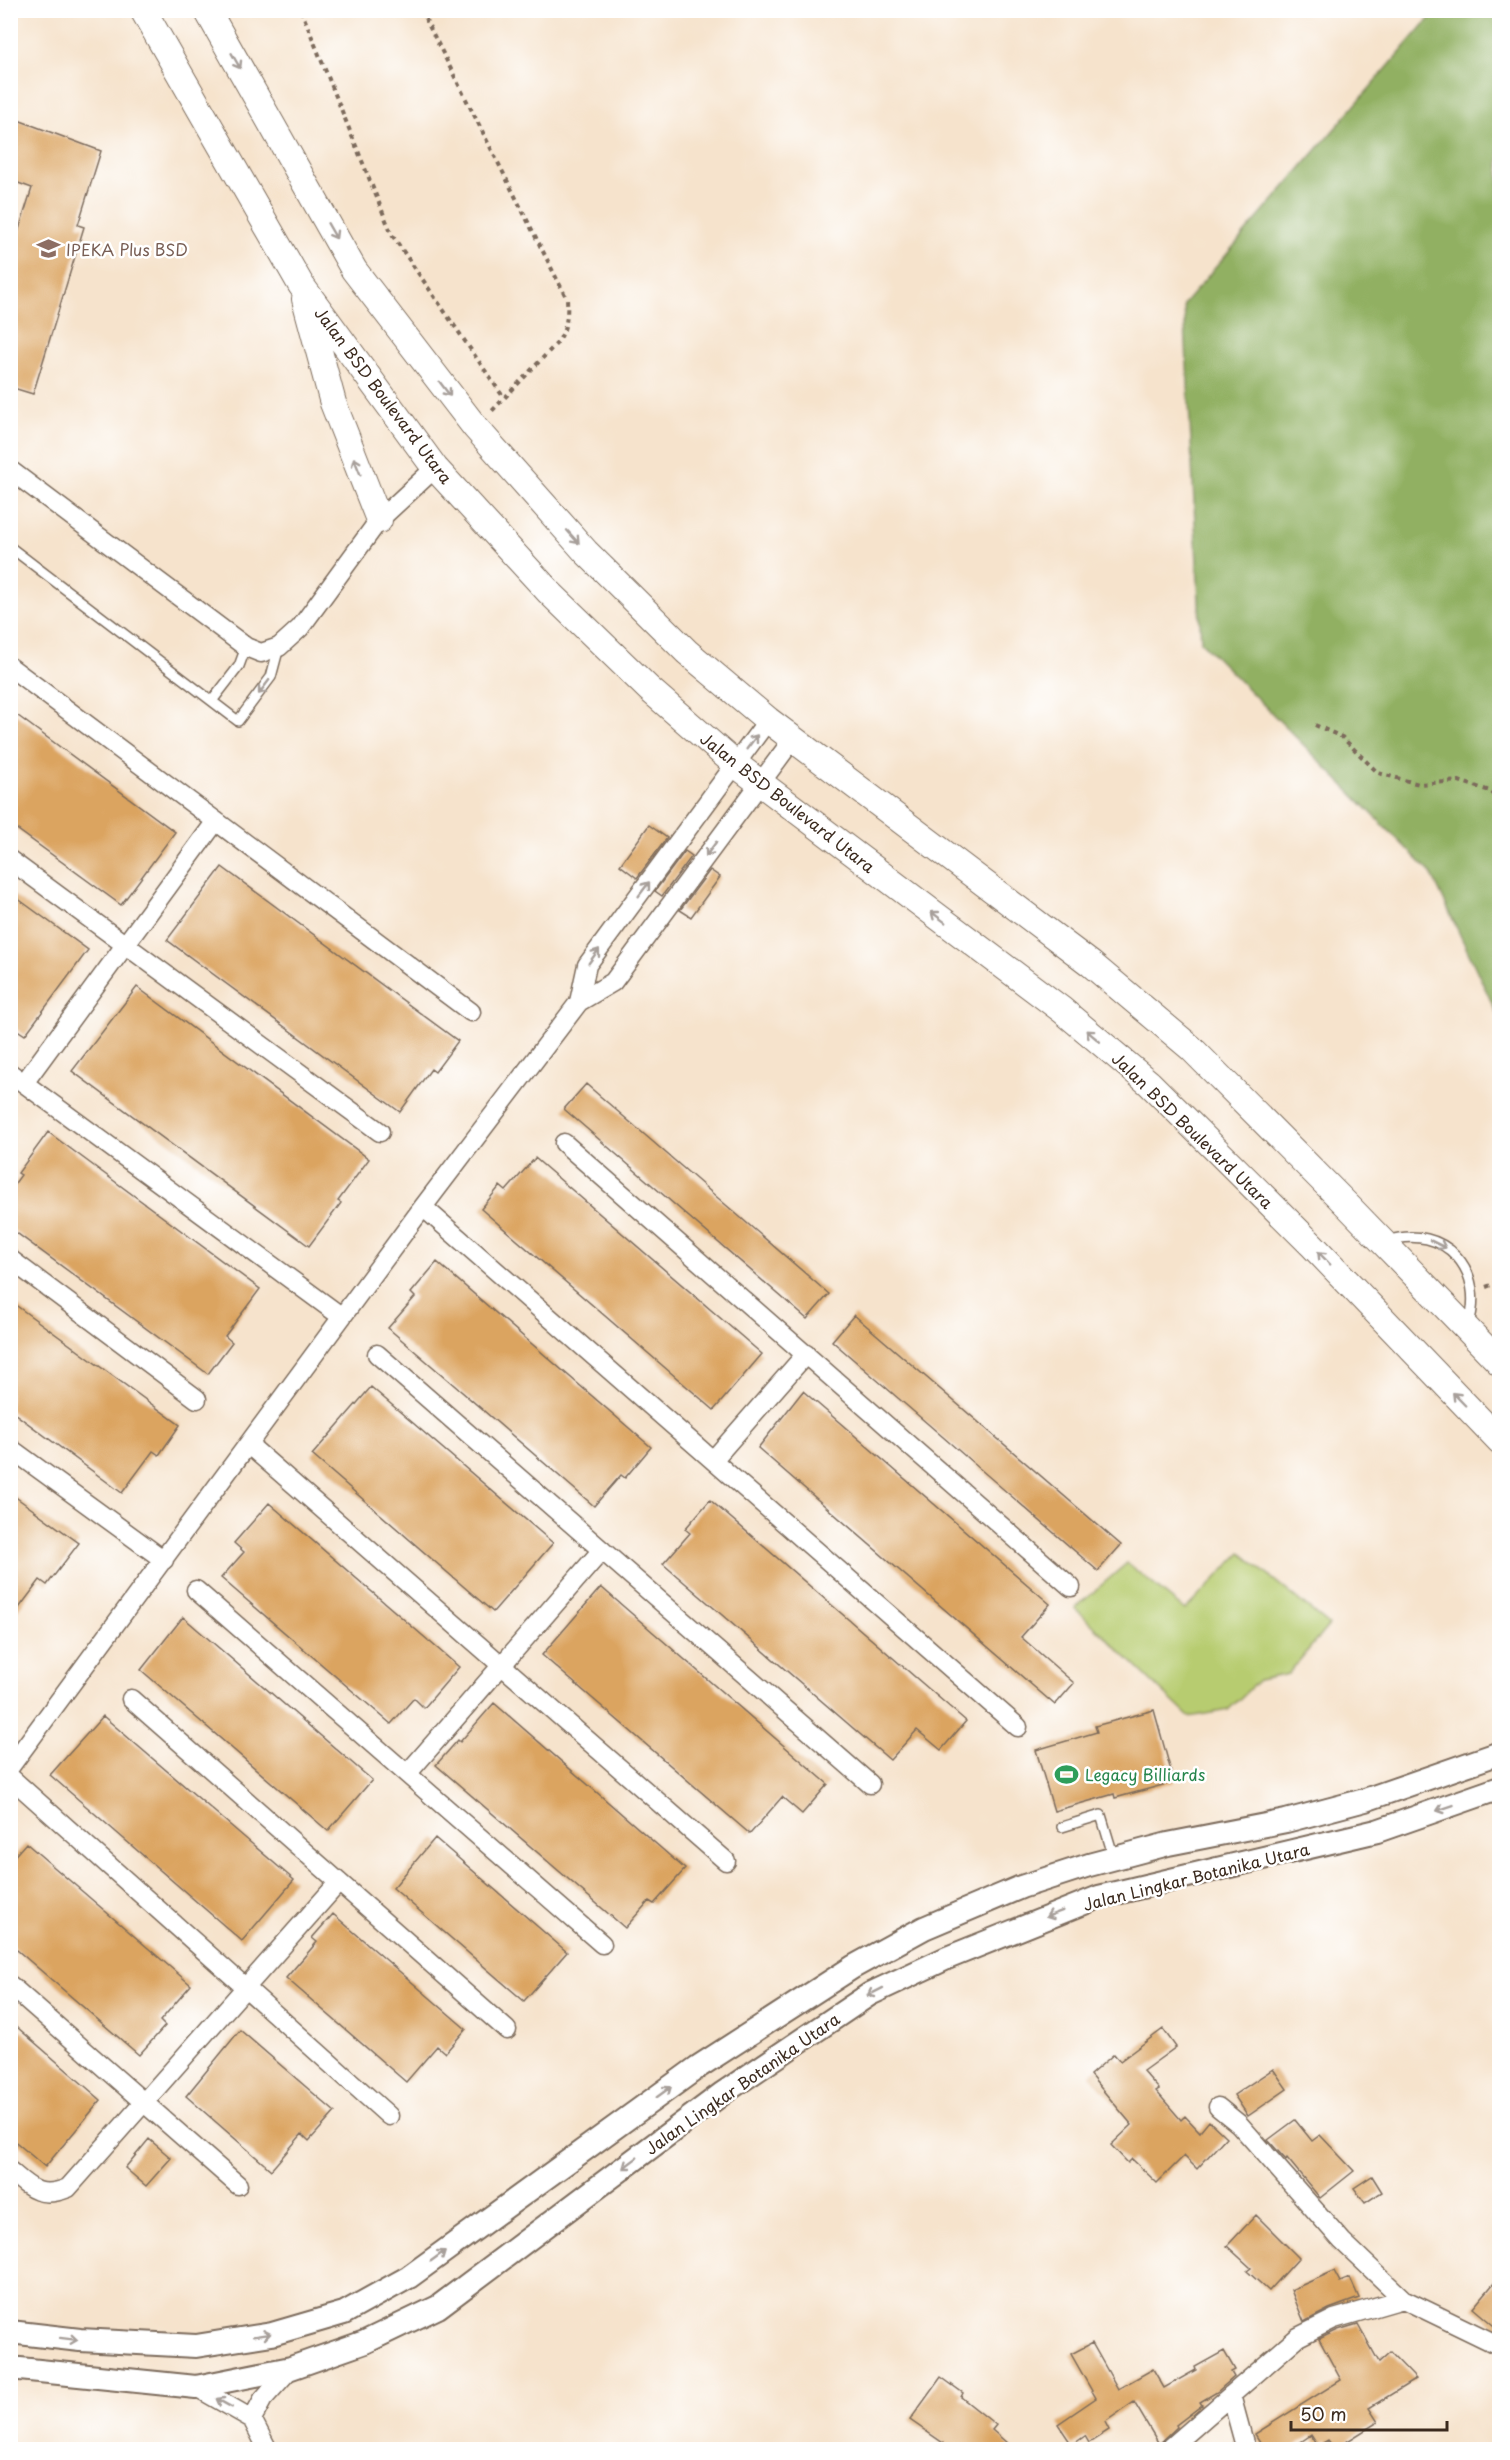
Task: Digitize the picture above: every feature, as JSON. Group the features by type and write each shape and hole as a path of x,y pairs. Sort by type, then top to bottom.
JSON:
{"main road":[{"name":"Jalan BSD Boulevard Utara","path":"143,10 301,285 435,468 549,592 649,689 735,764 1062,1010 1149,1083 1312,1245 1500,1441"},
{"path":"207,10 354,270 457,404 586,552 687,652 768,720 1091,964 1191,1048 1500,1363"},
{"path":"301,285 333,403 379,520"}],"street":[{"path":"10,470 246,647 261,653 279,647 300,628 379,520 435,468"},
{"path":"10,667 471,1012"},
{"path":"579,1002 587,965 768,720"},
{"path":"10,1767 423,1207 579,1002 613,982 793,738"},
{"path":"216,821 125,945 17,1078 342,1317"},
{"path":"10,860 380,1132"},
{"path":"624,916 648,934"},
{"path":"564,1143 1071,1587"},
{"path":"423,1207 1018,1727"},
{"path":"10,1259 197,1399"},
{"path":"376,1354 870,1784"},
{"path":"713,1460 806,1354"},
{"path":"249,1445 726,1862"},
{"path":"10,1448 164,1560"},
{"path":"407,1774 602,1551"},
{"path":"196,1590 602,1944"},
{"path":"131,1699 507,2030"},
{"name":"Jalan Lingkar Botanika Utara","path":"10,2332 80,2340 196,2346 272,2334 344,2313 409,2277 698,2067 750,2032 853,1967 924,1928 1021,1887 1114,1858 1168,1844 1286,1821 1365,1800 1500,1753"},
{"path":"10,1776 389,2116"},
{"name":"Jalan Lingkar Botanika Utara","path":"11,2368 196,2387 291,2368 365,2342 438,2307 723,2093 870,1994 947,1958 1099,1897 1377,1831 1500,1788"},
{"path":"10,2171 33,2190 53,2194 68,2188 339,1882"},
{"path":"10,1985 238,2186"},
{"path":"750,2032 770,2061"},
{"path":"1218,2107 1239,2124 1342,2241 1403,2299 1500,2346"},
{"path":"1168,2450 1298,2337 1334,2319 1403,2299"},
{"path":"10,2374 11,2368"},
{"path":"252,2419 262,2399 291,2368"},
{"path":"196,2387 252,2419 268,2450"},
{"path":"1231,2395 1246,2450"}],"lane":[{"path":"10,547 238,721 271,677 279,647"},
{"path":"212,701 239,666 246,647"},
{"path":"1382,1242 1401,1236 1421,1237 1441,1243 1457,1255 1468,1272 1474,1291 1473,1311 1467,1330"},
{"path":"1062,1827 1101,1815 1114,1858"}],"path":[{"path":"301,10 392,236 504,398 558,342 564,332 568,317 567,298 421,10"},
{"path":"1315,725 1342,737 1378,773 1419,784 1459,781 1490,791 1500,800"}],"green space":[{"path":"1436,11 1499,11 1499,1018 1431,873 1201,642 1184,304"},
{"path":"1241,1553 1329,1625 1288,1674 1259,1680 1228,1710 1189,1717 1075,1608 1127,1563 1185,1610"}],"building":[{"path":"10,117 101,151 78,225 84,227 33,394 10,387 10,258 32,188 10,180"},
{"path":"10,710 175,832 121,905 10,824"},
{"path":"649,825 667,838 637,878 620,865"},
{"path":"685,851 692,856 662,896 655,891"},
{"path":"222,867 458,1041 435,1072 431,1069 400,1112 167,940"},
{"path":"710,870 720,877 691,917 680,910"},
{"path":"10,893 88,950 25,1035 10,1025"},
{"path":"137,987 369,1159 338,1201 341,1203 309,1246 72,1071"},
{"path":"586,1084 829,1294 807,1319 564,1109"},
{"path":"48,1132 260,1289 225,1336 232,1342 208,1374 10,1228 10,1190 21,1175 18,1173"},
{"path":"535,1158 762,1354 714,1410 481,1209 500,1186 506,1191"},
{"path":"437,1262 651,1447 625,1478 621,1475 594,1506 388,1328 415,1297 411,1293"},
{"path":"10,1301 180,1425 159,1455 153,1451 122,1493 10,1410"},
{"path":"854,1315 1121,1545 1098,1571 832,1341"},
{"path":"371,1387 553,1543 493,1612 312,1455"},
{"path":"803,1391 1050,1604 1021,1637 1074,1683 1055,1705 758,1448"},
{"path":"10,1493 79,1543 47,1585 40,1580 10,1620"},
{"path":"710,1500 966,1721 941,1750 917,1730 890,1760 663,1564 690,1533 685,1529"},
{"path":"269,1503 459,1667 424,1708 414,1698 391,1724 221,1578 244,1552 234,1543"},
{"path":"601,1587 828,1784 802,1814 782,1797 750,1834 542,1655"},
{"path":"183,1617 372,1780 328,1831 141,1670"},
{"path":"494,1703 685,1869 654,1904 649,1901 625,1928 436,1765 458,1740 460,1742"},
{"path":"1154,1710 1174,1782 1115,1798 1114,1794 1054,1811 1036,1750 1097,1732 1095,1726"},
{"path":"103,1716 294,1880 242,1941 50,1775"},
{"path":"435,1838 567,1952 524,2001 393,1888"},
{"path":"26,1843 191,1985 160,2021 165,2026 139,2055 10,1944 10,1861"},
{"path":"333,1914 466,2029 445,2053 437,2046 406,2082 286,1978 317,1942 312,1938"},
{"path":"10,2021 101,2100 45,2167 10,2137"},
{"path":"1163,2029 1176,2047 1143,2071 1159,2089 1156,2091 1181,2120 1185,2116 1200,2132 1209,2121 1226,2137 1197,2169 1184,2156 1157,2183 1132,2159 1128,2163 1111,2145 1132,2125 1090,2075 1114,2054 1120,2061"},
{"path":"240,2030 335,2112 309,2141 302,2134 271,2170 186,2096"},
{"path":"1273,2069 1287,2089 1248,2116 1234,2095"},
{"path":"1295,2120 1312,2141 1320,2135 1354,2171 1320,2198 1287,2158 1286,2160 1268,2140"},
{"path":"149,2139 171,2158 146,2186 125,2168"},
{"path":"1372,2176 1382,2192 1365,2203 1354,2188"},
{"path":"1256,2215 1299,2258 1269,2291 1247,2271 1251,2268 1227,2246"},
{"path":"1334,2271 1340,2282 1350,2278 1359,2298 1329,2309 1304,2322 1291,2290"},
{"path":"1500,2276 1500,2331 1473,2308"},
{"path":"1358,2324 1379,2362 1390,2352 1416,2379 1369,2408 1378,2422 1335,2449 1328,2440 1318,2446 1311,2435 1289,2450 1265,2450 1255,2434 1341,2380 1319,2339"},
{"path":"1092,2343 1118,2389 1153,2369 1164,2388 1224,2351 1235,2370 1231,2372 1234,2377 1217,2392 1200,2402 1202,2405 1176,2425 1177,2427 1159,2444 1134,2402 1105,2422 1109,2430 1089,2443 1085,2436 1072,2445 1058,2424 1096,2398 1071,2354"},
{"path":"941,2377 963,2393 961,2397 996,2425 992,2430 1015,2450 938,2450 943,2443 910,2420"}],"place":[{"name":"IPEKA Plus BSD","path":"48,249"},
{"name":"Legacy Billiards","path":"1067,1774"}]}
